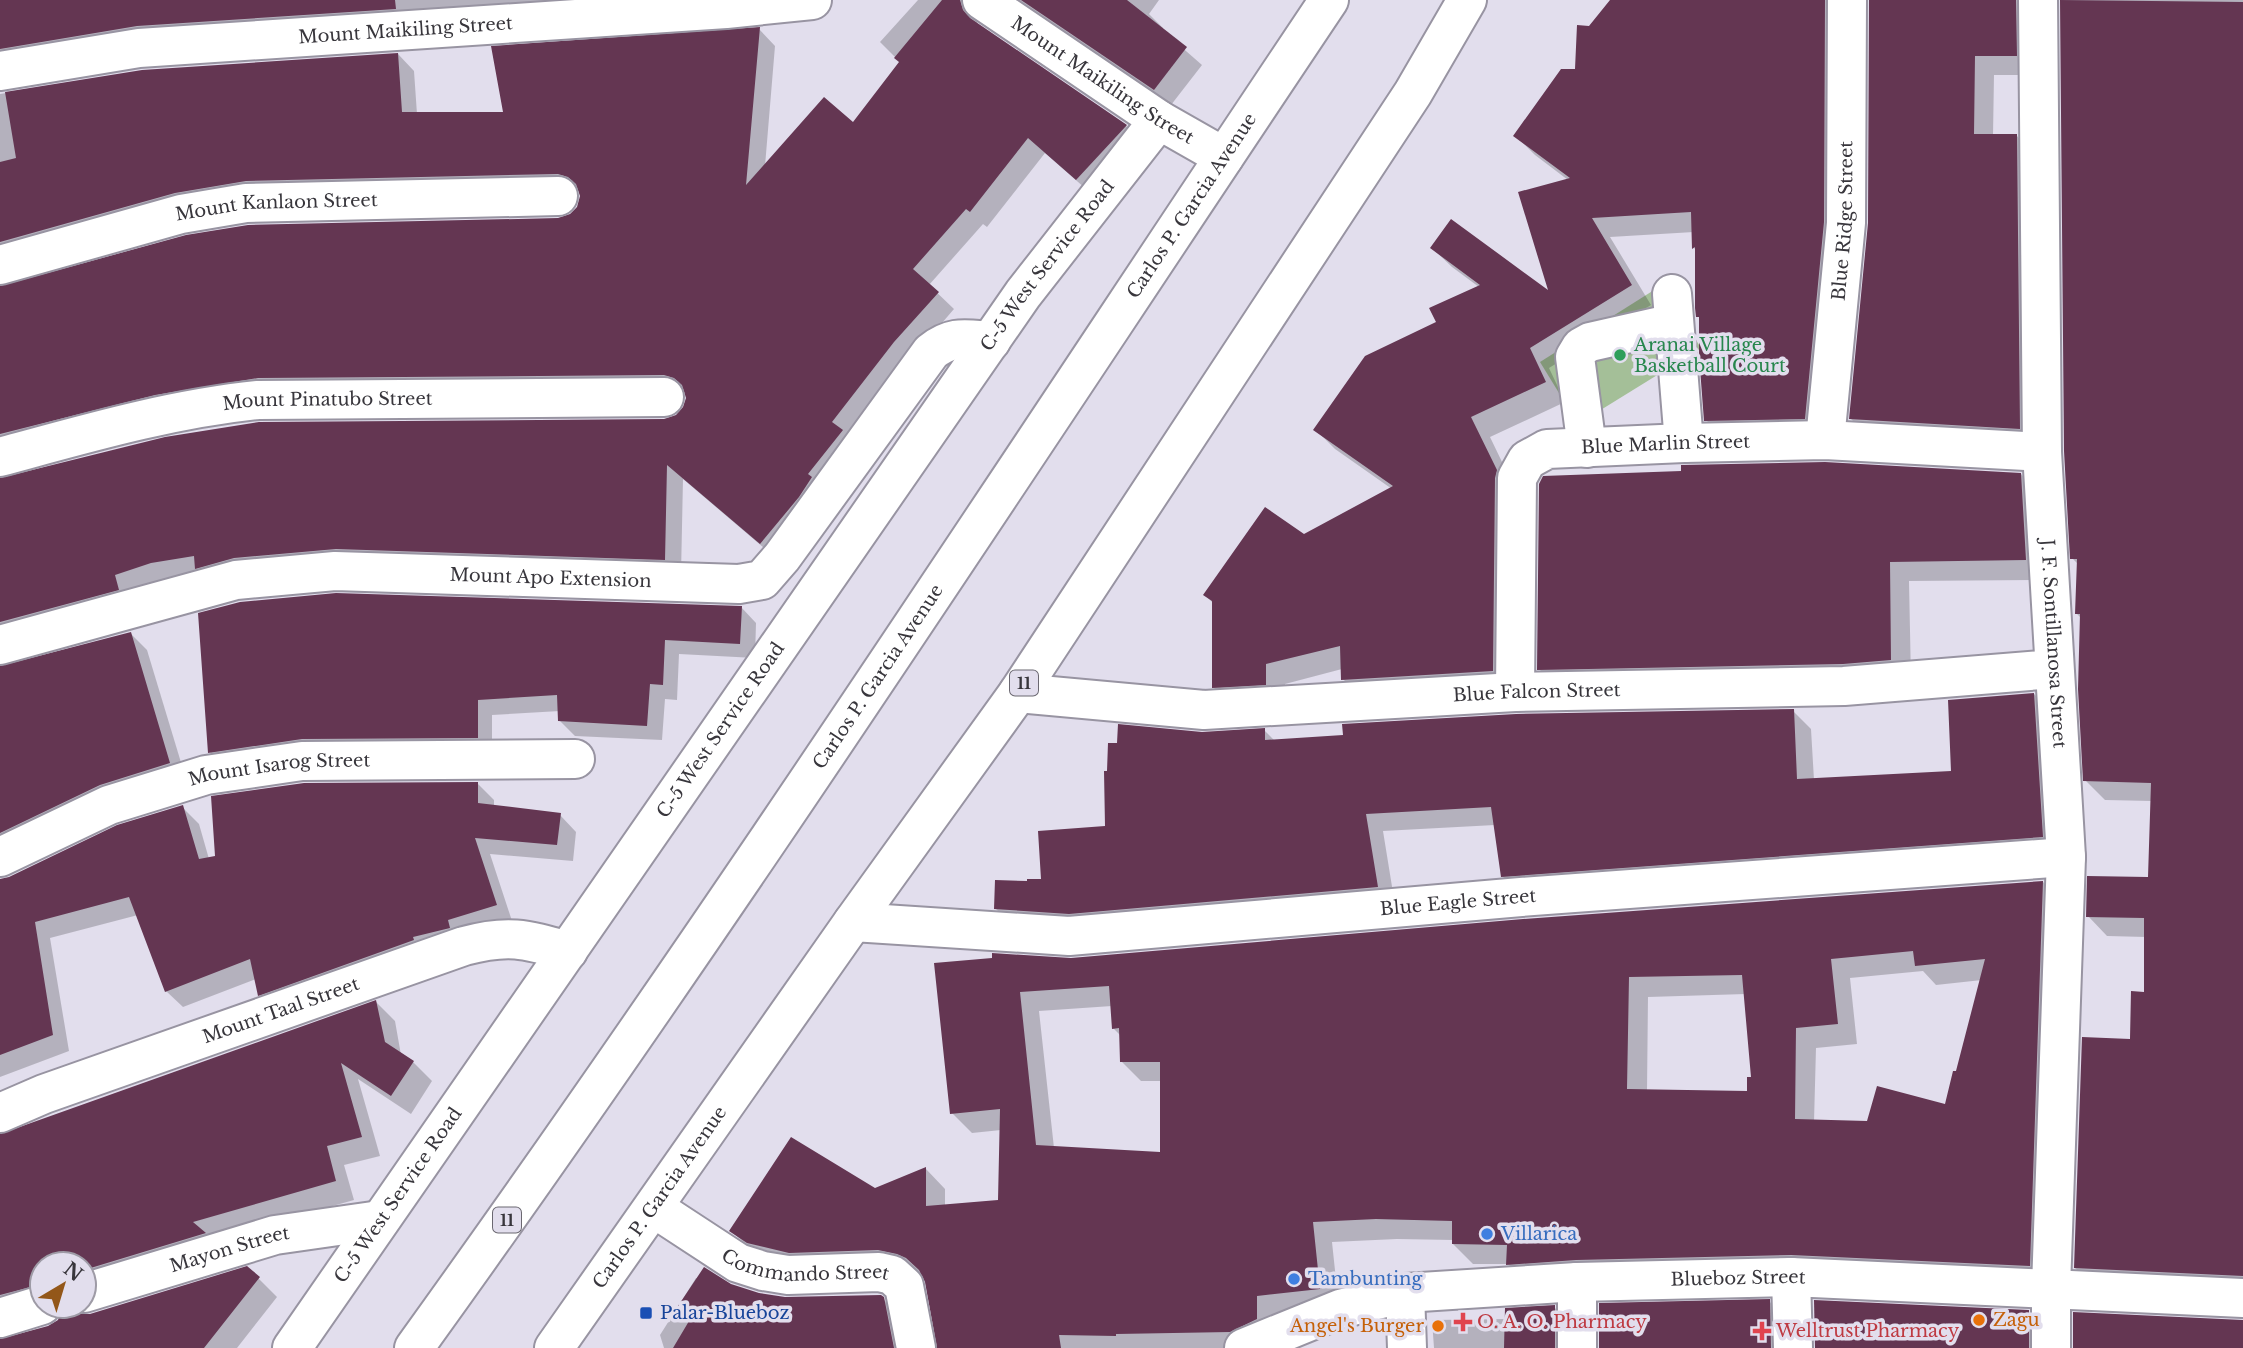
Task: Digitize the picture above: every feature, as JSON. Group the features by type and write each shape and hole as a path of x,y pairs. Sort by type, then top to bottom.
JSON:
{"street":[{"name":"Mount Maikiling Street","path":"0,71 139,48 726,9 813,0"},
{"name":"Mount Maikiling Street","path":"982,0 1159,120 1224,157"},
{"name":"Carlos P. Garcia Avenue","path":"414,1348 565,1138 1032,448 1329,0"},
{"name":"Carlos P. Garcia Avenue","path":"554,1348 853,922 1018,693 1413,93 1467,0"},
{"name":"Blue Ridge Street","path":"1825,440 1846,223 1847,0"},
{"name":"J. F. Sontillanosa Street","path":"2038,0 2042,452 2066,858 2051,1348"},
{"name":"C-5 West Service Road","path":"292,1348 1023,294 1159,120"},
{"name":"Mount Kanlaon Street","path":"0,265 181,214 247,203 558,196"},
{"path":"1587,448 1575,357 1581,347 1673,308 1685,443"},
{"name":"Mount Apo Extension","path":"0,645 236,580 282,575 335,572 739,584 762,580 782,557 931,352 943,342 956,338 991,341"},
{"name":"Mount Pinatubo Street","path":"0,457 199,407 257,400 664,397"},
{"name":"Blue Marlin Street","path":"1516,692 1517,478 1527,460 1547,449 1825,440 2042,452"},
{"name":"Blue Falcon Street","path":"1018,693 1204,710 1516,692 1844,686 2054,669"},
{"name":"Mount Isarog Street","path":"0,857 109,805 206,775 302,761 575,759"},
{"name":"Blue Eagle Street","path":"853,922 1069,936 1521,897 2066,858"},
{"name":"Mount Taal Street","path":"0,1113 44,1094 464,946 493,938 522,938 568,951"},
{"name":"Commando Street","path":"654,1208 738,1263 763,1271 788,1275 879,1272 892,1275 904,1286 916,1348"},
{"name":"Mayon Street","path":"98,1289 275,1235 380,1220"},
{"path":"1791,1277 1793,1348"},
{"name":"Blueboz Street","path":"1244,1348 1340,1309 1405,1293 1577,1282 1791,1277 2243,1298"},
{"path":"1577,1282 1577,1348"},
{"path":"1405,1293 1407,1348"},
{"path":"0,1318 28,1309"}],"green space":[{"name":"Aranai Village Basketball Court","path":"1662,285 1701,348 1578,424 1540,362"}],"building":[{"path":"0,0 395,0 396,9 137,26 0,49"},
{"path":"942,0 960,0 963,10 970,18 1127,125 1076,180 1028,138 970,212 966,209 913,269 939,292 894,342 832,422 843,430 808,474 812,477 799,497 760,544 667,465 665,560 336,549 234,558 195,569 194,556 151,563 115,575 119,590 0,622 0,478 165,437 259,422 664,419 676,415 686,398 682,385 674,378 664,375 258,378 155,395 0,434 0,286 186,235 248,225 558,218 570,214 577,207 580,196 576,184 568,177 558,174 246,181 175,193 0,242 0,162 16,158 5,92 142,70 398,53 402,112 503,112 491,46 760,27 746,185 824,97 853,122 899,62 894,58"},
{"path":"1021,0 1127,0 1187,47 1154,90"},
{"path":"1610,0 1825,0 1824,222 1805,419 1704,421 1691,212 1592,218 1632,285 1530,348 1546,382 1471,417 1497,470 1493,671 1341,680 1340,646 1266,664 1266,685 1212,688 1212,601 1203,595 1265,507 1304,534 1393,486 1313,430 1365,356 1436,322 1429,308 1480,285 1430,248 1451,219 1548,290 1518,192 1570,178 1513,136 1561,69 1575,69 1577,25 1589,26"},
{"path":"1869,0 2016,0 2017,56 1975,56 1974,134 2017,134 2020,429 1849,419 1868,223"},
{"path":"2060,0 2243,2 2243,1276 2074,1268 2082,1037 2130,1039 2131,991 2144,992 2144,918 2086,917 2087,876 2148,877 2151,783 2083,781 2078,689 2080,614 2075,614 2077,559 2070,559 2064,451"},
{"path":"1825,462 2021,473 2026,560 1890,562 1891,660 1843,664 1537,670 1539,484 1543,476 1681,471 1681,465"},
{"path":"336,593 742,606 740,644 665,640 663,685 650,684 647,726 558,721 557,695 478,700 478,738 302,739 208,753 198,613 240,602"},
{"path":"131,632 170,763 100,785 0,833 0,666"},
{"path":"2034,693 2043,837 1501,877 1491,807 1366,814 1378,887 1069,914 994,909 995,880 1041,879 1038,831 1105,826 1104,771 1107,771 1108,743 1117,743 1118,724 1202,732 1265,728 1265,740 1343,735 1342,724 1516,714 1794,709 1797,779 1951,771 1948,700"},
{"path":"478,782 478,803 561,813 557,845 475,838 497,905 448,920 450,928 413,937 414,940 258,996 250,959 165,992 129,897 35,922 53,1035 0,1055 0,879 117,825 183,805 199,859 215,856 211,796 304,783"},
{"path":"2043,881 2030,1266 1791,1255 1576,1260 1506,1265 1507,1245 1452,1244 1452,1221 1376,1219 1313,1222 1320,1289 1257,1296 1257,1319 1230,1332 1059,1335 1061,1348 937,1348 925,1282 919,1270 906,1258 878,1250 789,1253 747,1243 729,1231 791,1137 875,1188 926,1167 926,1206 998,1200 1000,1109 950,1114 934,963 992,958 992,953 1071,958 1523,919","holes":["1913,951 1915,966 1985,959 1945,1104 1877,1086 1867,1121 1795,1119 1796,1028 1838,1024 1831,959","1742,975 1751,1077 1747,1077 1747,1091 1627,1089 1629,977","1109,986 1112,1029 1119,1028 1120,1062 1160,1062 1160,1152 1036,1145 1020,992"]},
{"path":"376,1000 385,1042 414,1061 391,1096 341,1063 362,1137 327,1146 336,1181 193,1222 206,1233 98,1266 98,1250 28,1250 28,1288 0,1295 0,1134"},
{"path":"247,1266 260,1277 204,1348 0,1348 0,1339 48,1326 58,1320 98,1320 98,1312"},
{"path":"704,1267 731,1284 759,1293 785,1297 881,1295 884,1297 894,1348 673,1348 695,1311 672,1315"},
{"path":"1770,1299 1771,1348 1599,1348 1599,1303"},
{"path":"1814,1300 2029,1310 2029,1348 1815,1348"},
{"path":"1555,1305 1555,1348 1504,1348 1505,1308"},
{"path":"2073,1312 2243,1320 2243,1348 2073,1348"}],"place":[{"name":"Aranai Village Basketball Court","path":"1620,355"},
{"name":"Villarica","path":"1487,1234"},
{"name":"Tambunting","path":"1294,1279"},
{"name":"Palar-Blueboz","path":"646,1313"},
{"name":"Zagu","path":"1979,1320"},
{"name":"O. A. O. Pharmacy","path":"1463,1322"},
{"name":"Angel's Burger","path":"1438,1326"},
{"name":"Welltrust Pharmacy","path":"1762,1331"}]}
